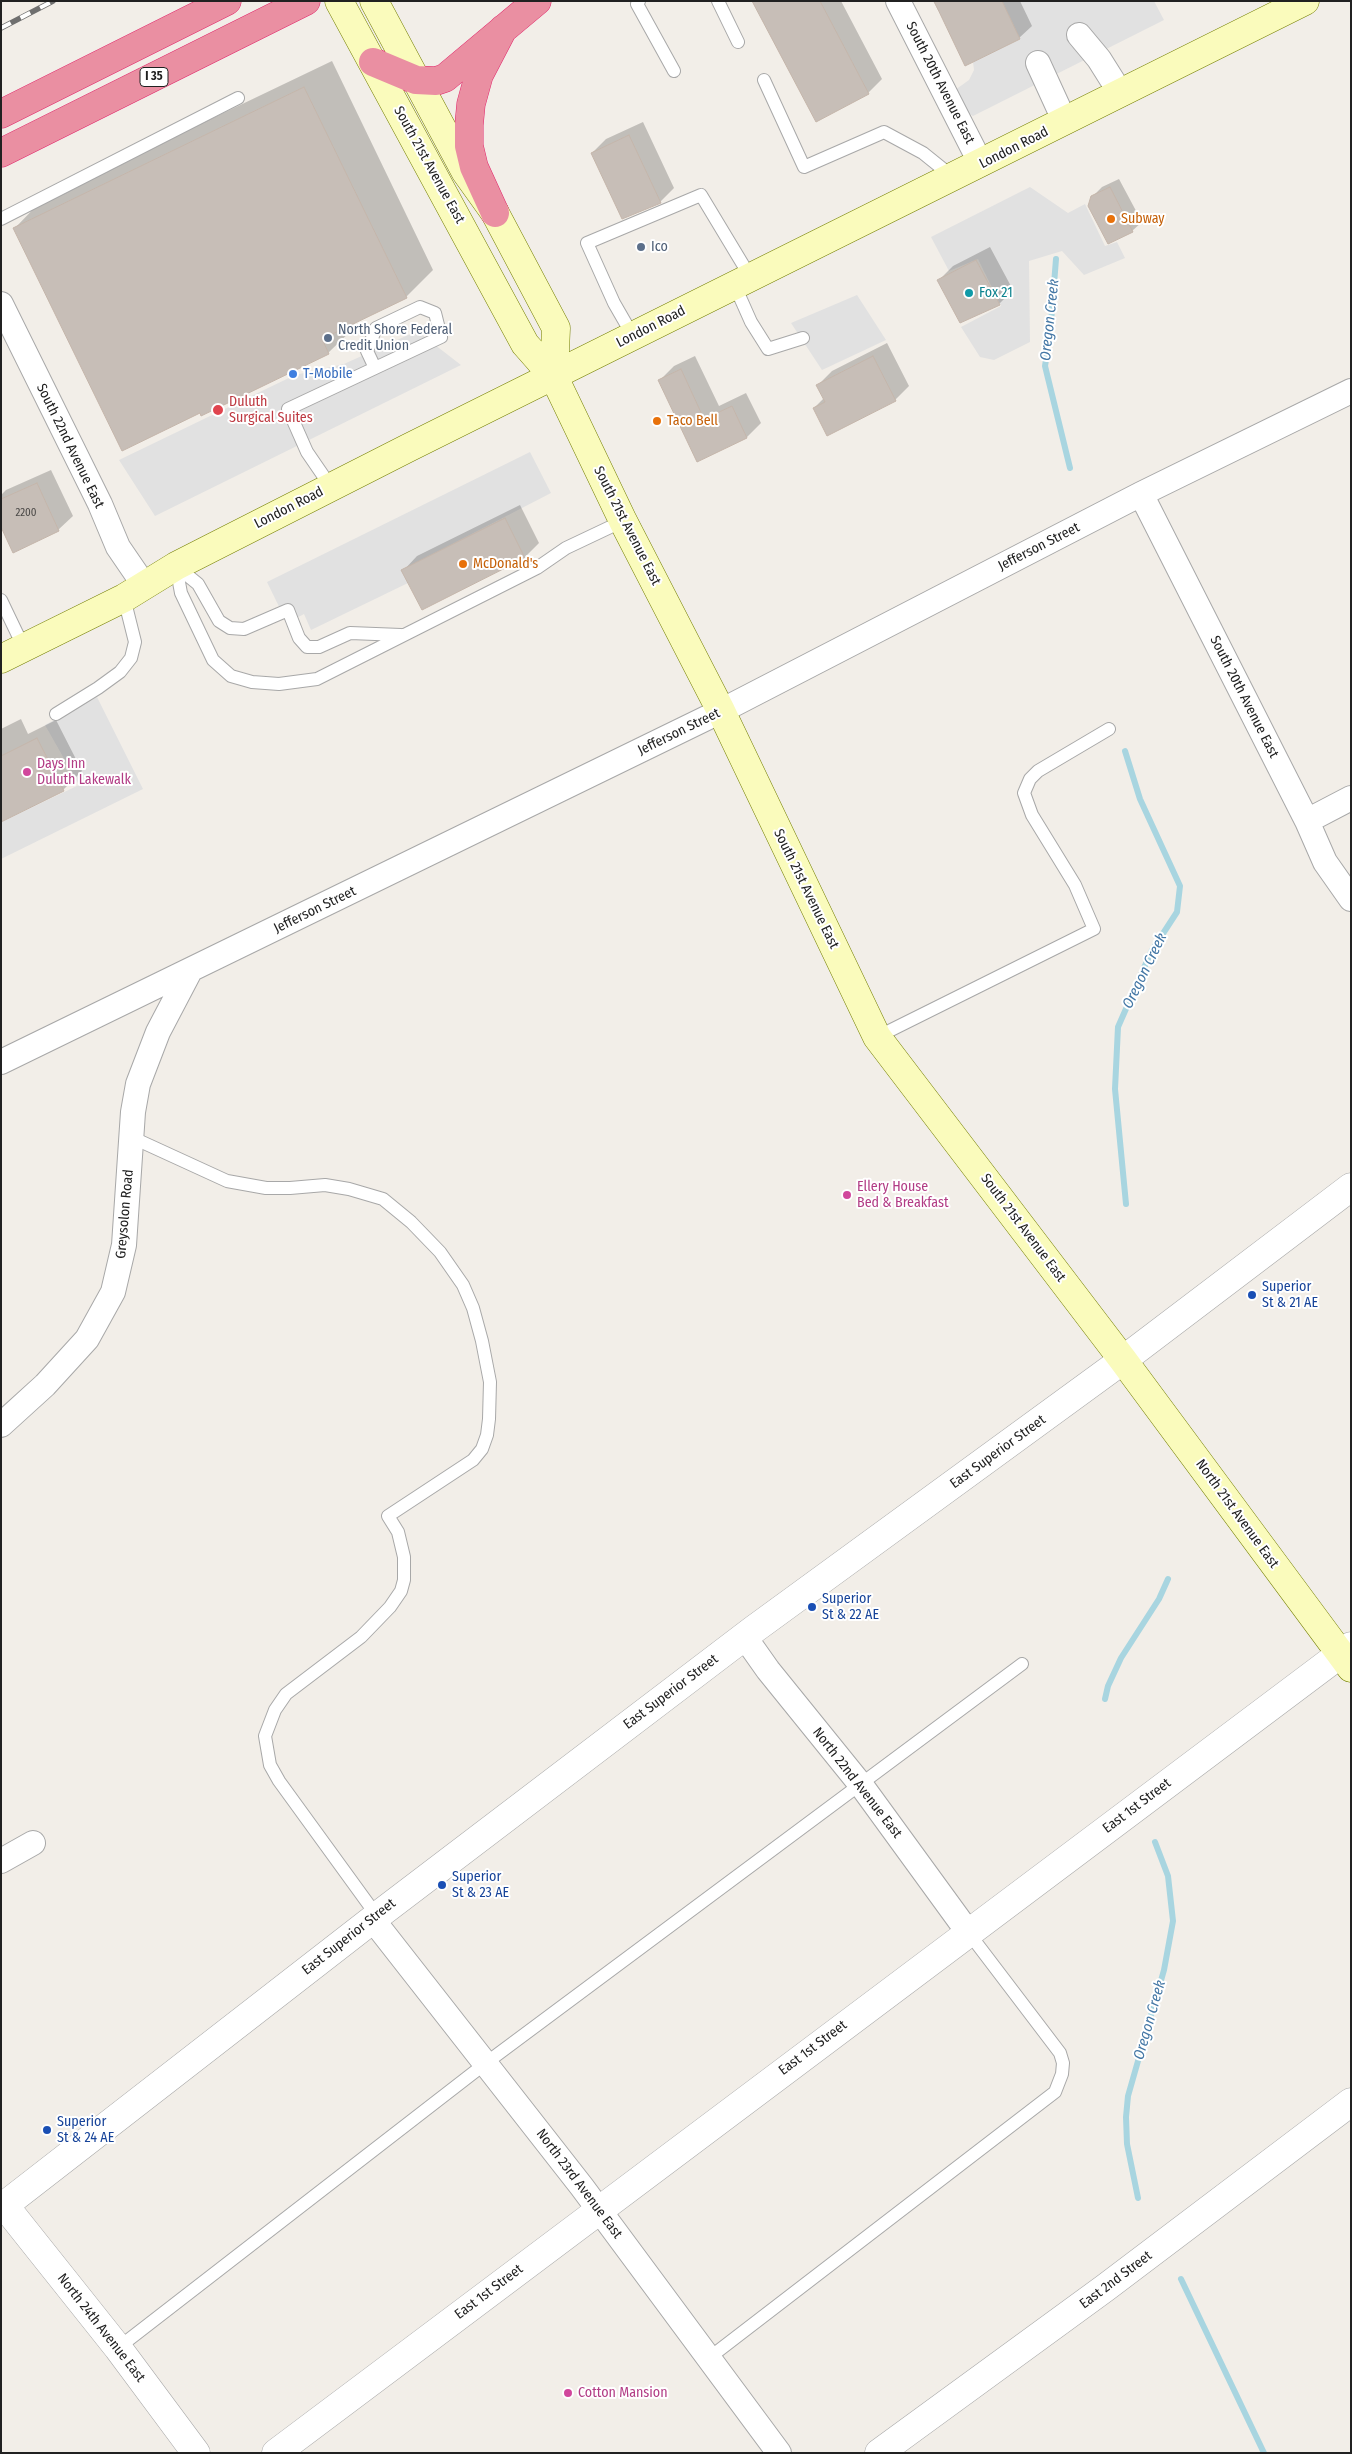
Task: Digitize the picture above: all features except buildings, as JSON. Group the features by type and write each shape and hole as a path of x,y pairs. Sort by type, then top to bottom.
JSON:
{"highway":[{"name":"I 35","path":"1,114 227,1"},
{"name":"I 35","path":"1,153 306,1"},
{"path":"373,62 416,80 436,81 446,78 537,1"},
{"path":"495,213 474,167 469,146 468,125 471,104 479,75 502,29"}],"main road":[{"name":"South 21st Avenue East","path":"374,1 465,171 495,213 556,328 554,377"},
{"name":"London Road","path":"13,653 134,591 176,566 331,487 954,178 1305,1"},
{"name":"South 21st Avenue East","path":"341,4 526,344 554,377 623,521 721,711 878,1038 1123,1360"},
{"name":"North 21st Avenue East","path":"1123,1360 1347,1656"}],"street":[{"name":"South 20th Avenue East","path":"898,1 981,164"},
{"path":"1079,35 1099,59 1121,94"},
{"path":"1038,63 1065,122"},
{"name":"South 22nd Avenue East","path":"1,304 100,504 134,591"},
{"name":"Jefferson Street","path":"1,1062 721,711 1141,494 1351,391"},
{"name":"South 20th Avenue East","path":"1141,494 1325,862 1351,898"},
{"path":"1306,821 1351,798"},
{"name":"Greysolon Road","path":"1,1425 44,1385 88,1339 113,1292 125,1237 131,1138 138,1084 158,1032 190,971"},
{"name":"East Superior Street","path":"3,2207 375,1918 744,1636 1123,1360 1351,1187"},
{"name":"North 22nd Avenue East","path":"744,1636 768,1670 861,1786 968,1932"},
{"name":"East 1st Street","path":"276,2453 968,1932 1347,1656"},
{"path":"1,1861 33,1843"},
{"name":"North 23rd Avenue East","path":"375,1918 598,2210 779,2453"},
{"name":"East 2nd Street","path":"879,2453 1105,2288 1351,2102"},
{"name":"North 24th Avenue East","path":"3,2207 118,2348 196,2453"}],"lane":[{"path":"639,1 637,4 674,71"},
{"path":"718,1 738,42"},
{"path":"764,80 804,167 884,132 923,152 954,178"},
{"path":"1,219 238,98"},
{"path":"633,336 614,303 587,244 701,195 743,282 751,322 768,349 803,338"},
{"path":"331,487 307,452 288,409 441,337 435,313 420,307 376,328 367,351 375,368"},
{"path":"176,566 181,593 213,660 231,676 252,682 279,684 317,679 537,568 566,548 623,521"},
{"path":"176,566 198,584 219,621 230,628 244,629 288,610 299,638 307,648 319,647 350,632 402,635"},
{"path":"56,714 120,672 131,658 135,642 134,591"},
{"path":"1,600 13,653"},
{"path":"878,1038 1094,929 1075,885 1032,815 1024,793 1030,779 1038,771 1109,729"},
{"path":"131,1138 227,1181 266,1188 325,1185 348,1189 383,1199 412,1222 440,1252 464,1285 473,1308 490,1382 487,1436 482,1448 473,1460 388,1516 398,1532 404,1557 404,1580 400,1591 390,1607 361,1637 286,1694 275,1710 266,1736 266,1752 270,1766 375,1918"},
{"path":"118,2348 486,2063 861,1786 1022,1664"},
{"path":"709,2358 1055,2092 1062,2074 1063,2063 1060,2053 968,1932"}],"shaded area":[{"path":"1002,1 1154,1 1164,20 973,116 968,113 955,90 969,80 974,70 973,62 1020,39"},
{"path":"1030,187 1068,213 1085,204 1105,246 1117,242 1125,258 1084,275 1062,251 1029,261 1030,342 994,360 980,357 961,327 1001,306 978,259 949,271 931,237"},
{"path":"857,295 886,340 822,370 791,323"},
{"path":"417,331 461,365 155,516 119,460 295,375 344,364"},
{"path":"530,452 551,493 402,570 408,583 311,630 304,614 287,623 267,582"},
{"path":"97,697 143,789 1,859 1,822 79,785 45,725"}],"waterway":[{"name":"Oregon Creek","path":"1056,259 1050,335 1045,366 1070,468"},
{"name":"Oregon Creek","path":"1125,751 1140,799 1180,886 1177,912 1151,952 1118,1027 1115,1089 1126,1204"},
{"name":"Oregon Creek","path":"1105,1699 1108,1686 1121,1658 1159,1599 1168,1579"},
{"name":"Oregon Creek","path":"1138,2198 1127,2144 1126,2117 1128,2096 1164,1970 1173,1921 1168,1876 1155,1842"},
{"name":"Oregon Creek","path":"1181,2279 1264,2453"}],"railway":[{"path":"1,28 53,1"}],"place":[{"name":"Subway","path":"1111,219"},
{"name":"Ico","path":"641,247"},
{"name":"Fox 21","path":"969,293"},
{"name":"North Shore Federal Credit Union","path":"328,338"},
{"name":"T-Mobile","path":"293,374"},
{"name":"Duluth Surgical Suites","path":"218,410"},
{"name":"Taco Bell","path":"657,421"},
{"name":"McDonald's","path":"463,564"},
{"name":"Days Inn Duluth Lakewalk","path":"27,772"},
{"name":"Ellery House Bed & Breakfast","path":"847,1195"},
{"name":"Superior St & 21 AE","path":"1252,1295"},
{"name":"Superior St & 22 AE","path":"812,1607"},
{"name":"Superior St & 23 AE","path":"442,1885"},
{"name":"Superior St & 24 AE","path":"47,2130"},
{"name":"Cotton Mansion","path":"568,2393"}]}
